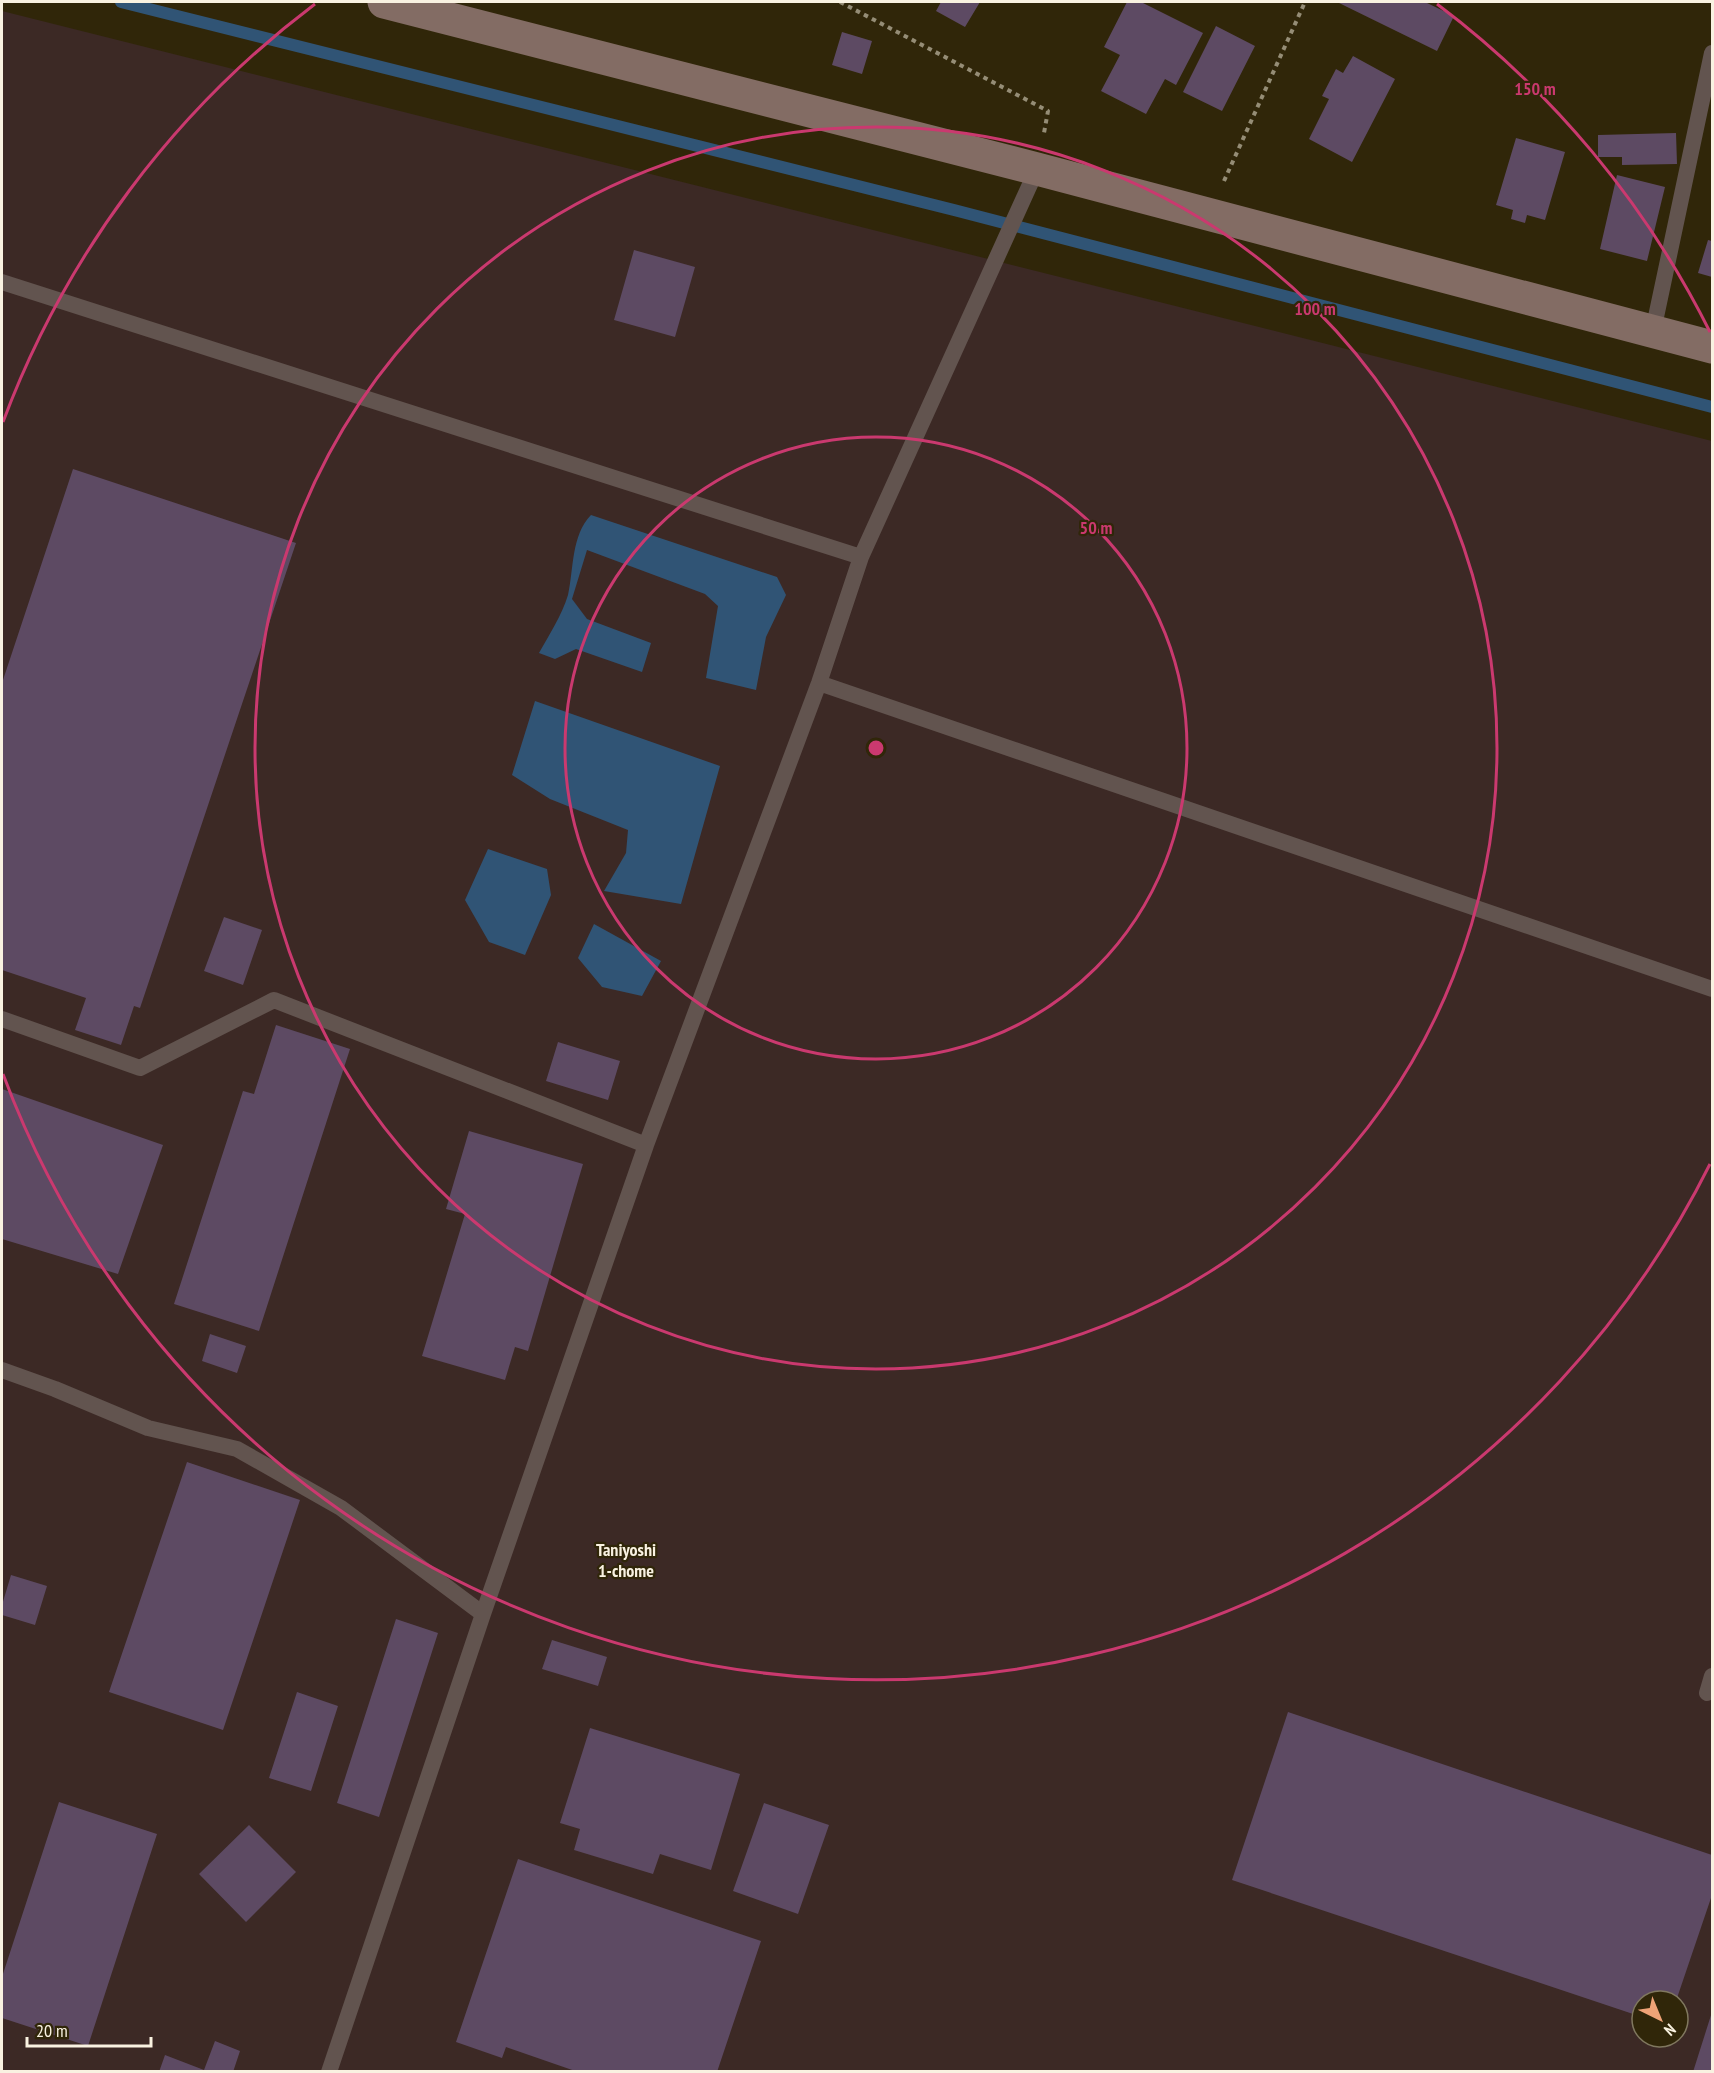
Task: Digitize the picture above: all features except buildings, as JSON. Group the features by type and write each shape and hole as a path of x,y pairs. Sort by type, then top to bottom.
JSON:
{"street":[{"path":"384,2 1209,214 1713,347"}],"lane":[{"path":"1653,331 1713,52"},
{"path":"329,2072 483,1614 646,1145 819,683 861,557 1037,170"},
{"path":"2,282 861,557"},
{"path":"819,683 1713,989"},
{"path":"2,1019 140,1068 274,1000 646,1145"},
{"path":"2,1370 55,1389 148,1428 237,1449 341,1508 483,1614"},
{"path":"1707,1693 1713,1676"}],"path":[{"path":"840,2 1048,111 1037,170"},
{"path":"1209,214 1305,2"}],"shaded area":[{"path":"2,11 1712,441 1712,2071 2,2071"}],"water":[{"path":"591,515 777,577 786,595 766,637 756,690 706,678 718,606 705,594 587,550 572,599 587,619 651,643 642,672 576,649 555,659 539,653 568,595 577,542"},
{"path":"535,701 720,766 681,904 604,891 626,853 628,830 550,799 512,775"},
{"path":"488,849 547,869 551,895 525,955 489,942 465,900"},
{"path":"594,924 661,961 642,996 602,987 578,958"}],"waterway":[{"path":"121,2 954,210 1712,407"}],"district":[{"name":"Taniyoshi 1-chome","path":"626,1560"}]}
